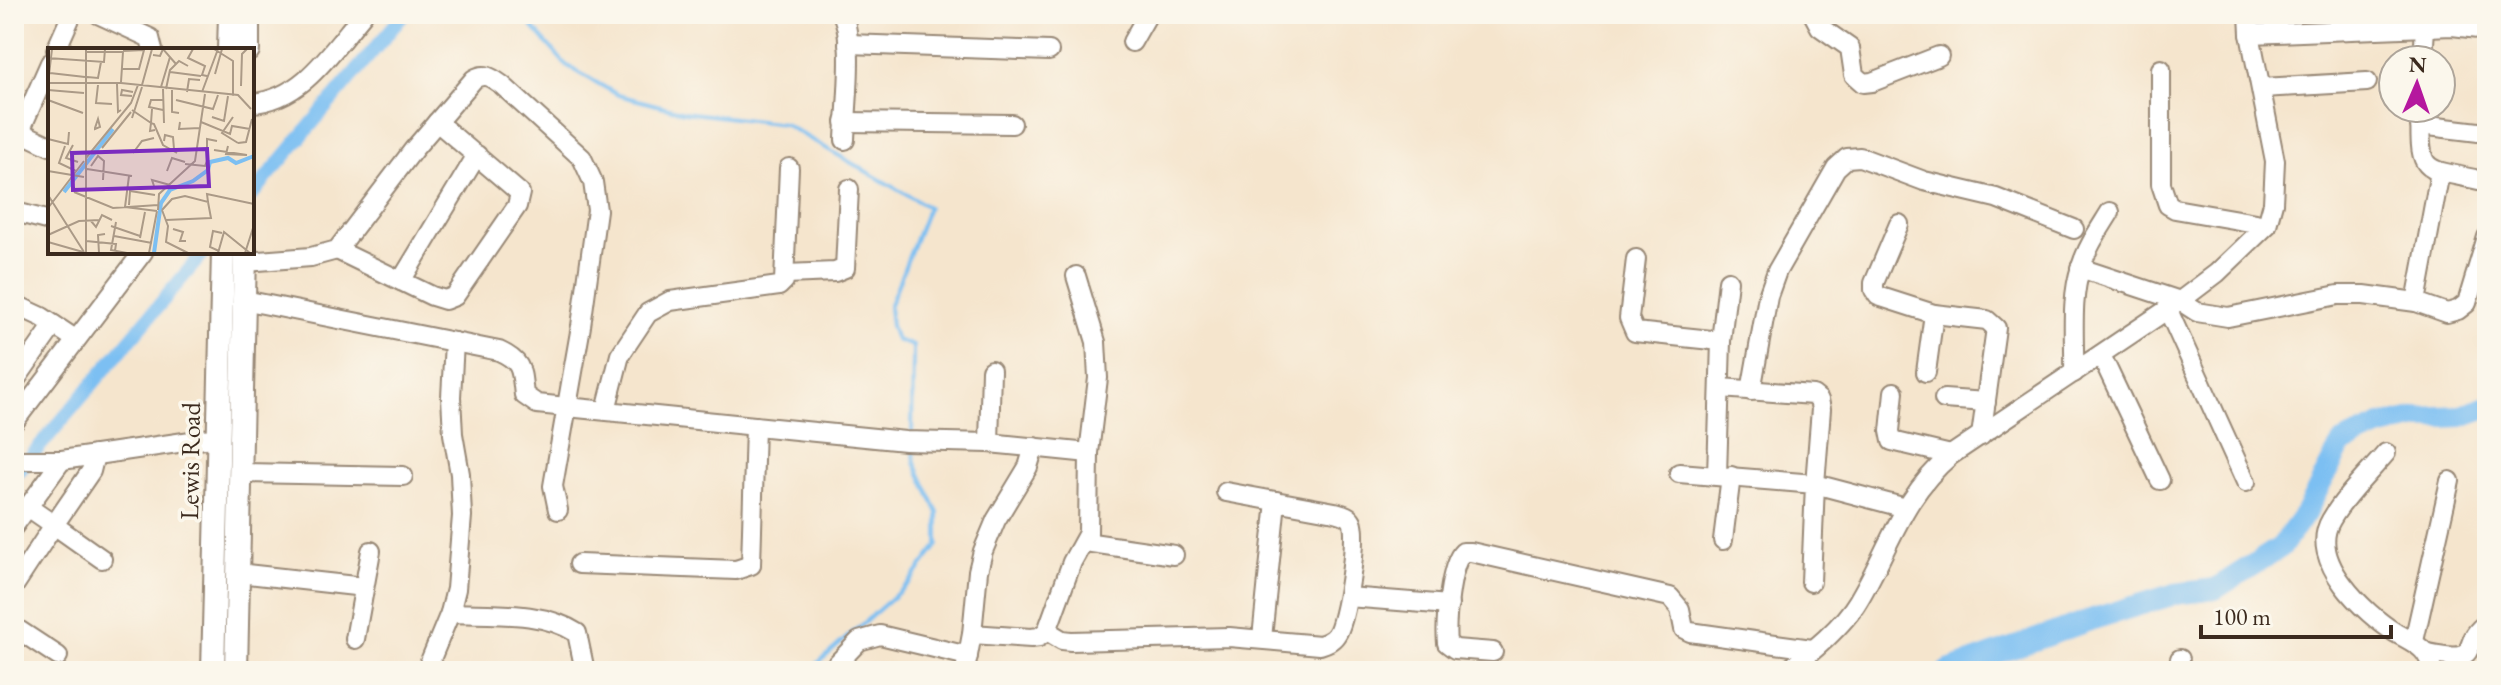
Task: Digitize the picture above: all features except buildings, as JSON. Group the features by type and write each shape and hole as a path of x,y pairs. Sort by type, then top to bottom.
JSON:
{"main road":[{"path":"229,48 230,14"},
{"path":"248,14 248,48"},
{"name":"Lewis Road","path":"213,671 223,254"},
{"name":"Lewis Road","path":"236,671 245,257"},
{"path":"218,437 241,437"}],"street":[{"path":"57,48 72,14"},
{"path":"98,14 150,38 152,48"},
{"path":"254,103 291,92 304,82 363,14"},
{"path":"842,14 847,23 848,44 845,131 1012,124"},
{"path":"1132,42 1148,14"},
{"path":"1813,14 1820,27 1850,48 1854,75 1863,83 1939,56"},
{"path":"1787,671 1857,605 1918,487 1951,455 2174,306 2217,273 2267,225 2273,203 2275,161 2250,34 2249,14"},
{"path":"2250,34 2452,26 2487,30"},
{"path":"2424,44 2425,28"},
{"path":"848,44 1049,51"},
{"path":"48,67 17,130 48,145"},
{"path":"2161,69 2161,184 2168,205 2175,209 2267,225"},
{"path":"245,257 311,257 337,250 474,79 481,75 502,85 582,158 589,168 597,210 553,486 558,510"},
{"path":"2262,88 2367,82"},
{"path":"337,250 432,296 450,299 455,296 517,206 520,193 437,122"},
{"path":"2421,124 2420,156 2425,165 2440,172 2486,177"},
{"path":"2452,124 2487,133"},
{"path":"401,281 477,155"},
{"path":"1751,391 1768,296 1777,271 1836,168 1847,158 1860,157 1924,181 1996,198 2074,229"},
{"path":"606,410 620,355 648,313 670,301 779,286 786,274 789,168"},
{"path":"2416,302 2440,172"},
{"path":"786,274 835,272 845,268 849,189"},
{"path":"2074,373 2075,309 2080,268 2110,212"},
{"path":"23,214 48,220"},
{"path":"1899,224 1874,283 1878,296 1934,314 1987,320 1996,328 1981,436"},
{"path":"2080,268 2174,306 2228,317 2338,295 2416,302 2447,313 2467,303 2487,237"},
{"path":"14,422 141,254"},
{"path":"1636,259 1629,318 1635,332 1721,341"},
{"path":"972,634 1031,638 1047,631 1072,562 1088,533 1089,453 1098,378 1096,342 1076,276"},
{"path":"1723,540 1721,341 1728,281"},
{"path":"244,300 499,351 516,359 521,370 524,395 530,400 568,407 905,441 989,443 1089,453"},
{"path":"14,304 75,339"},
{"path":"2174,306 2246,482"},
{"path":"1926,372 1934,314"},
{"path":"14,382 54,325"},
{"path":"426,671 450,613 456,589 462,516 451,397 454,342"},
{"path":"2101,355 2160,480"},
{"path":"989,443 991,370"},
{"path":"1721,388 1813,395 1819,400 1811,582"},
{"path":"1894,392 1890,431 1892,441 1951,455"},
{"path":"1944,399 1986,402"},
{"path":"579,564 736,570 751,565 755,426"},
{"path":"14,460 53,460 218,437"},
{"path":"830,671 859,641 880,635 967,664 978,571 988,535 1028,467 1034,447"},
{"path":"2386,453 2331,519 2325,546 2330,564 2344,587 2371,615 2425,655 2462,657 2470,650 2481,627 2487,623"},
{"path":"14,586 91,471 95,455"},
{"path":"14,526 53,460"},
{"path":"240,473 403,476"},
{"path":"1679,473 1815,484 1906,508"},
{"path":"2425,655 2450,481"},
{"path":"1047,631 1062,640 1071,641 1262,638 1320,645 1327,643 1338,634 1348,597 1353,522 1335,512 1226,492"},
{"path":"1262,638 1276,501"},
{"path":"28,507 102,559"},
{"path":"1085,542 1174,555"},
{"path":"355,639 371,551"},
{"path":"1493,652 1450,647 1446,635 1456,562 1463,552 1670,597 1680,609 1684,629 1690,632 1812,649"},
{"path":"238,573 364,587"},
{"path":"1348,597 1449,605"},
{"path":"450,613 563,623 577,633 585,671"},
{"path":"14,627 58,656"}],"green space":[{"path":"2254,14 2437,14 2438,21 2255,27"}],"waterway":[{"path":"254,193 404,14"},
{"path":"521,14 566,65 618,95 684,112 784,124 928,207 889,307 896,340 913,346 912,437"},
{"path":"14,477 202,254"},
{"path":"1948,671 2093,619 2175,594 2215,589 2281,547 2305,514 2342,443 2381,426 2419,418 2462,416 2487,407"},
{"path":"809,671 909,583 938,545 938,513 915,463 913,446"}]}
